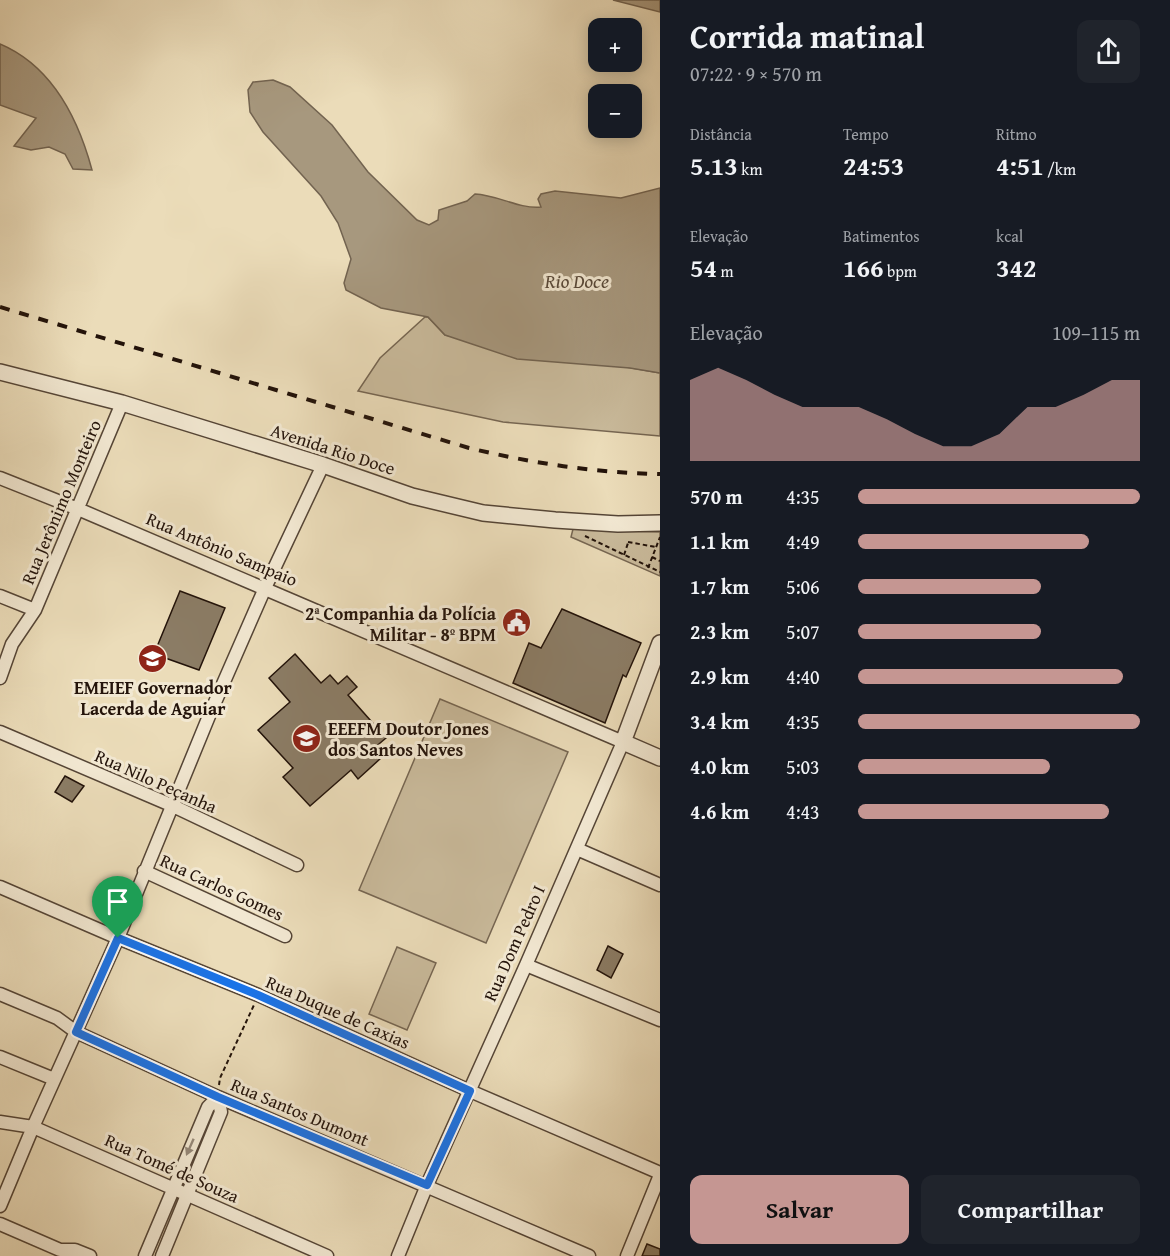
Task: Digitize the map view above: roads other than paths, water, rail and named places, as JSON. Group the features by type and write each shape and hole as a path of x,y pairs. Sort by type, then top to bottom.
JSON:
{"street":[{"name":"Avenida Rio Doce","path":"0,372 122,403 323,465 412,496 483,513 597,522 660,523"},
{"name":"Rua Jerônimo Monteiro","path":"0,678 12,644 35,610 122,403"},
{"path":"0,1206 118,938 171,805 265,588 323,465"},
{"name":"Rua Antônio Sampaio","path":"0,478 78,508 660,758"},
{"path":"0,596 35,610"},
{"name":"Rua Dom Pedro I","path":"398,1256 427,1185 578,849 623,742 660,643"},
{"name":"Rua Nilo Peçanha","path":"0,732 171,805 297,865"},
{"path":"578,849 660,885"},
{"name":"Rua Carlos Gomes","path":"144,871 285,936"},
{"name":"Rua Duque de Caxias","path":"0,886 118,938 258,995 660,1174"},
{"path":"526,965 660,1020"},
{"name":"Rua Santos Dumont","path":"0,994 57,1018 76,1032 218,1097 589,1256"},
{"path":"0,1057 54,1079"},
{"path":"145,1256 208,1107 218,1097"},
{"path":"162,1256 221,1112 218,1097"},
{"name":"Rua Tomé de Souza","path":"0,1122 33,1127 327,1256"},
{"path":"627,1256 660,1174"},
{"path":"0,1224 63,1253 75,1250 90,1256"}],"water":[{"path":"613,0 660,0 660,12"},
{"path":"0,44 34,66 60,96 79,131 92,170 73,169 65,154 49,147 31,150 14,146 36,118 0,105"},
{"name":"Rio Doce","path":"273,80 290,87 332,125 368,172 417,220 429,225 438,220 439,210 467,201 475,194 524,206 541,207 538,199 541,194 555,191 621,198 660,188 660,373 630,368 517,359 445,335 428,317 381,308 346,290 344,283 351,259 338,223 321,196 263,132 250,112 248,90 253,82"}],"railway":[{"path":"0,307 469,448 564,466 612,472 660,474"}],"place":[{"name":"2ª Companhia da Polícia Militar - 8º BPM","path":"517,623"},
{"name":"EMEIEF Governador Lacerda de Aguiar","path":"153,658"},
{"name":"EEEFM Doutor Jones dos Santos Neves","path":"307,738"}]}
